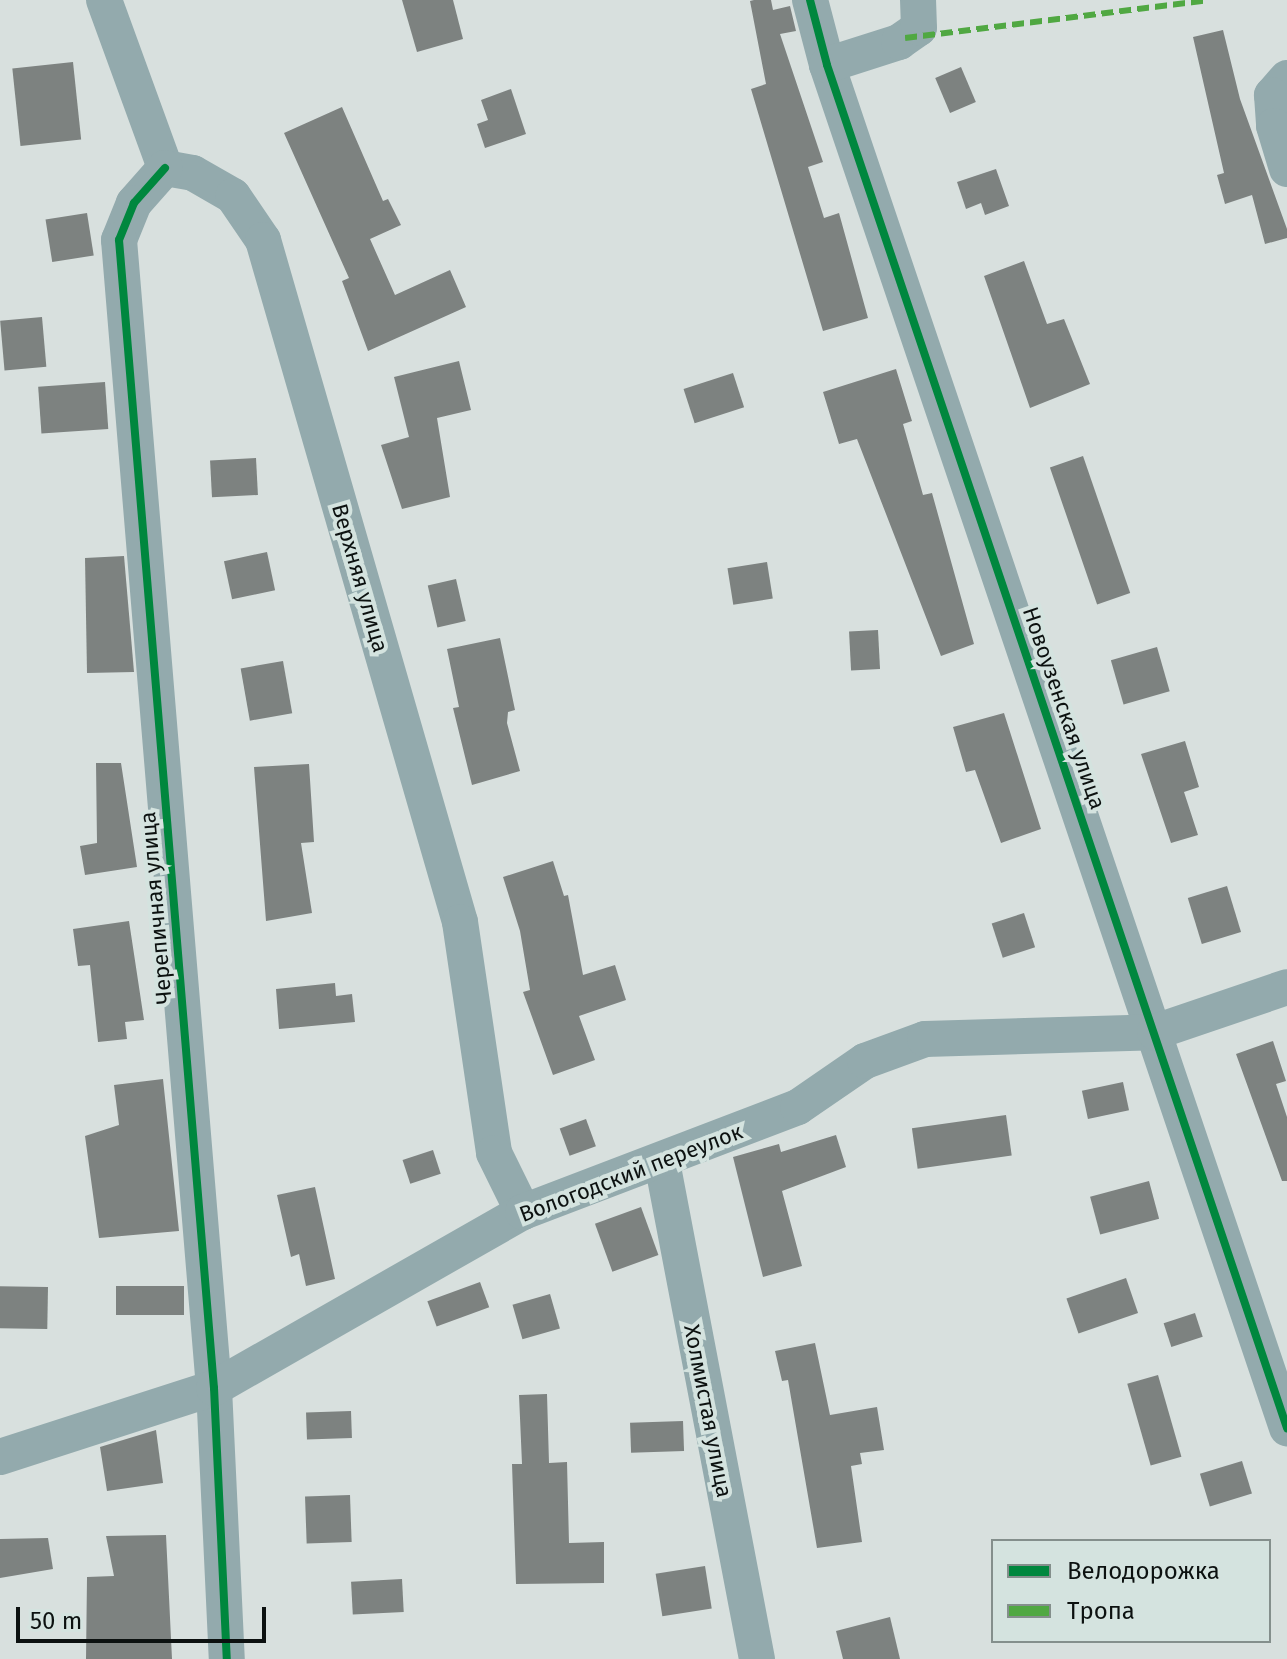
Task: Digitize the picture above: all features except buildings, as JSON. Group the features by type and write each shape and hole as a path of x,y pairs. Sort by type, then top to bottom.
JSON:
{"street":[{"path":"104,0 165,168"},
{"name":"Новоузенская улица","path":"810,0 827,65 1287,1428"},
{"path":"827,65 899,42 919,28 918,0"},
{"path":"1287,78 1272,95 1274,126 1287,169"},
{"name":"Верхняя улица","path":"165,168 193,173 233,196 263,240 460,922 494,1153 523,1212"},
{"name":"Черепичная улица","path":"165,168 134,203 119,240 214,1388 227,1659"},
{"name":"Вологодский переулок","path":"0,1457 214,1388 523,1212 662,1162 798,1107 865,1061 925,1039 1155,1032 1287,987"},
{"name":"Холмистая улица","path":"662,1162 757,1659"}],"marked path":[{"path":"905,38 1208,0"}],"cycle path":[{"path":"810,0 827,65 1287,1428"},
{"path":"165,168 134,203 119,240 214,1388 227,1659"}]}
